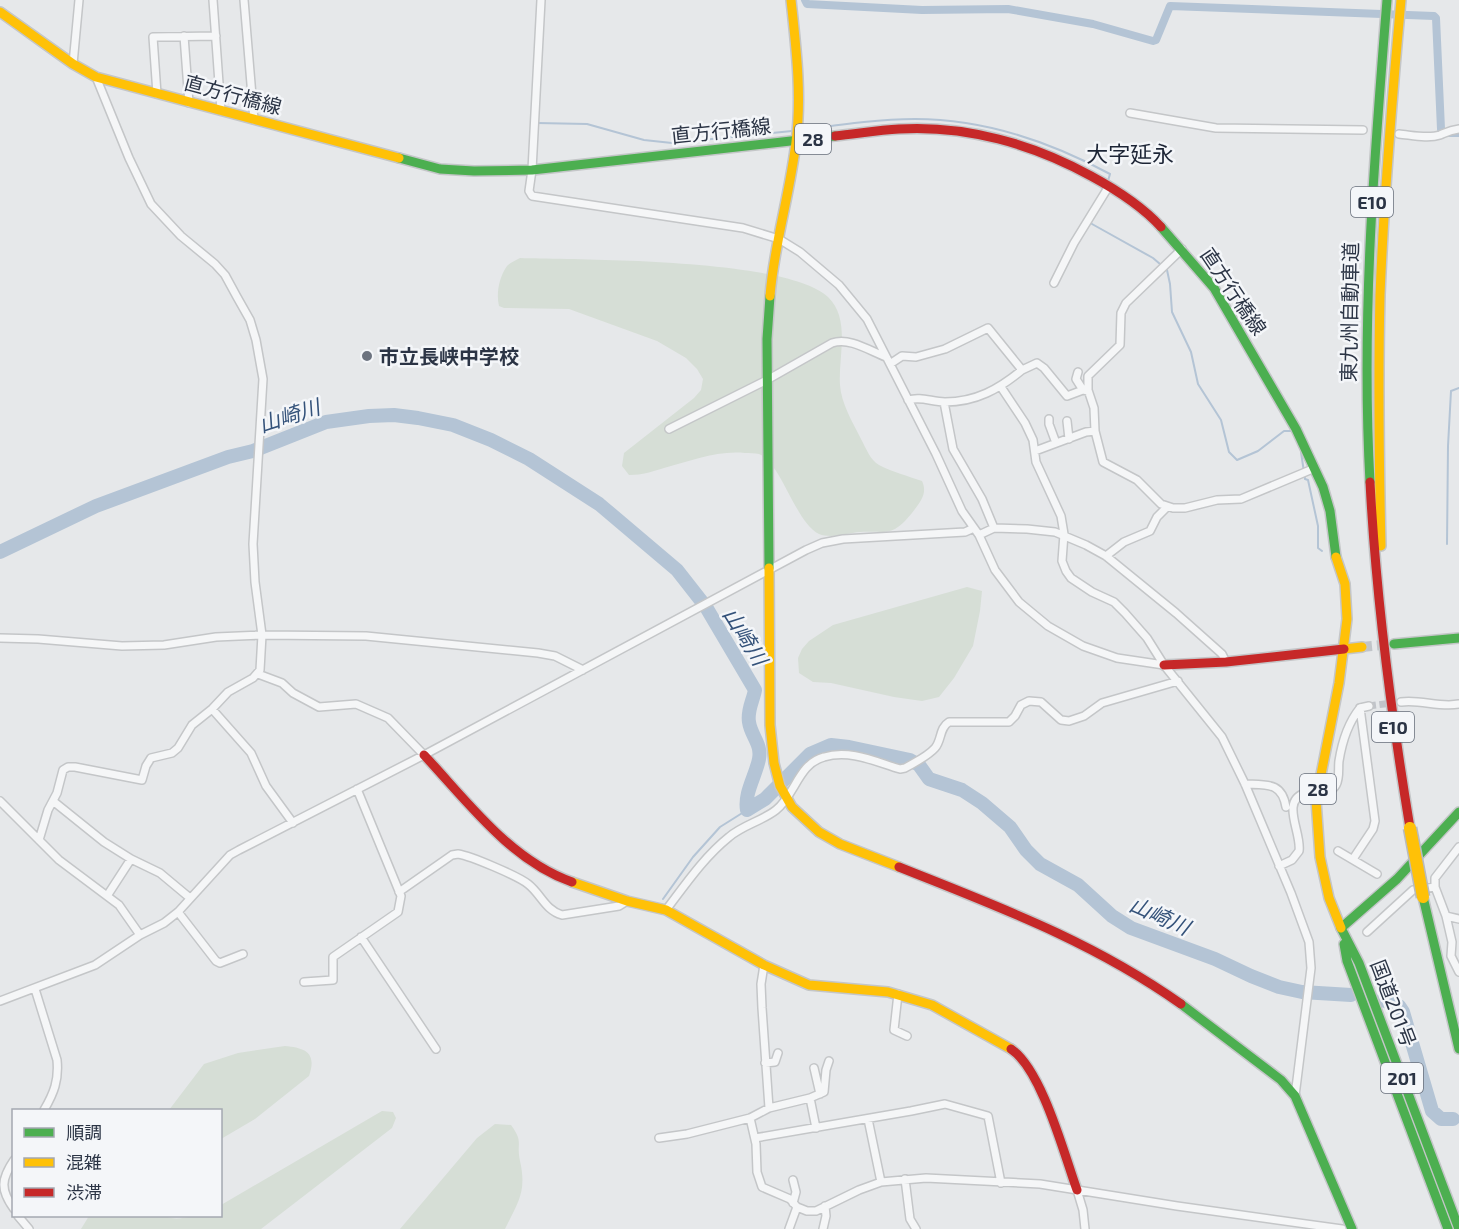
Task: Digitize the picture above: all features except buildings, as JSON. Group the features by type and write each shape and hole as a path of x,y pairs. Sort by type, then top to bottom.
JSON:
{"main road":[{"path":"790,0 798,69 796,141 768,302 767,380 770,725 772,761 785,798 801,817 830,839 1044,925 1119,962 1175,999 1281,1080 1295,1096 1353,1229"},
{"name":"東九州自動車道","path":"1387,0 1369,251 1367,363 1372,531 1391,714 1410,828 1423,897 1459,1049"},
{"name":"東九州自動車道","path":"1383,625 1379,464 1382,260 1390,122 1401,0"},
{"name":"直方行橋線","path":"0,12 73,64 96,77 440,169 532,170 900,129 949,131 1024,146 1062,160 1109,186 1156,221 1214,288 1296,429 1323,487 1330,511 1335,555 1345,584 1347,619 1339,683 1316,800 1320,857 1329,898 1341,928"},
{"path":"1394,644 1459,638"},
{"path":"1164,665 1226,662 1362,647"},
{"path":"424,755 502,838 531,863 559,877 627,901 666,910 788,977 809,985 898,994 932,1005 1014,1050 1026,1063 1046,1103 1077,1190"},
{"path":"1341,928 1397,879 1459,812"},
{"name":"国道201号","path":"1341,928 1347,961 1448,1229"},
{"name":"国道201号","path":"1341,928 1359,963 1459,1229"}],"street":[{"path":"73,64 79,0"},
{"path":"213,0 221,111"},
{"path":"244,0 254,120"},
{"path":"541,0 529,191 532,196 715,223 779,239 800,252 839,285 867,319 962,511 979,535 994,570 1019,602 1048,626 1083,646 1117,658 1164,665"},
{"path":"184,36 189,103"},
{"path":"157,94 153,37 216,36"},
{"path":"39,840 63,770 68,767 142,780 148,760 155,756 172,753 178,748 192,725 228,692 258,674 262,664 262,635 255,582 253,543 263,392 261,363 256,340 249,320 225,275 181,236 151,204 129,158 96,77"},
{"path":"1130,113 1216,128 1363,130"},
{"path":"1399,134 1440,135 1448,130 1459,129"},
{"path":"1054,284 1070,250 1109,186"},
{"path":"1085,391 1090,373 1120,345 1123,307 1182,249"},
{"path":"890,364 902,356 916,357 945,349 988,328 1022,370"},
{"path":"669,429 767,380 839,340 854,343 886,357"},
{"path":"908,399 921,398 944,402 979,396 1001,387 1022,370 1037,363 1065,395 1072,396 1085,391"},
{"path":"1078,372 1076,379 1094,408 1095,431 1103,462 1142,483 1156,500 1167,507 1185,508 1217,500 1240,499 1315,468"},
{"path":"1001,387 1025,423 1033,440 1036,462 1061,516 1064,534 1062,561 1071,578 1092,592 1114,602 1147,638 1164,665 1222,737 1245,784 1304,927 1310,952 1310,987 1295,1096"},
{"path":"944,402 953,449 982,500 994,528"},
{"path":"1049,419 1056,443"},
{"path":"1067,421 1068,439"},
{"path":"1035,451 1095,431"},
{"path":"1106,556 1124,542 1150,531 1157,518 1167,507"},
{"path":"0,1001 95,964 140,935 152,931 178,912 230,855 424,755 806,550 832,541 965,532 974,528"},
{"path":"979,535 994,528 1064,534 1106,556 1188,623 1222,654 1226,662"},
{"path":"0,638 122,646 164,645 216,637 262,635 366,636 538,653 555,656 583,670"},
{"path":"258,674 282,683 293,693 319,707 356,704 381,714 388,718 424,755"},
{"path":"666,910 702,864 728,838 742,827 776,810 812,762 828,756 863,757 900,769 934,749 939,743 942,728 949,723 1009,722 1016,716 1021,705 1029,701 1041,702 1062,720 1069,722 1084,716 1102,703 1178,681"},
{"path":"1401,702 1425,701 1457,706"},
{"path":"1279,866 1292,860 1299,851 1299,833 1292,811 1293,802 1305,793 1326,793 1336,787 1347,730 1352,718 1360,708 1369,706"},
{"path":"1353,860 1373,829 1375,821 1360,708"},
{"path":"212,709 251,753 266,786 293,823"},
{"path":"1245,784 1275,787 1285,797 1286,807"},
{"path":"304,982 333,980 333,957 398,912 401,896 357,789"},
{"path":"0,801 59,860 126,913 140,935"},
{"path":"53,801 104,842 159,873 190,898"},
{"path":"1459,847 1435,878 1435,887 1446,916 1452,942 1451,956 1459,972"},
{"path":"1338,851 1377,874"},
{"path":"399,892 452,855 458,854 526,882 547,906 555,913 562,915 619,906 627,901"},
{"path":"107,896 131,859"},
{"path":"1367,932 1413,890 1435,887"},
{"path":"178,912 216,961 220,963 243,954"},
{"path":"1446,916 1459,920"},
{"path":"361,937 436,1048"},
{"path":"764,964 761,984 770,1108"},
{"path":"35,989 57,1060 58,1072 53,1095 45,1109"},
{"path":"898,994 894,1030 907,1036"},
{"path":"765,1063 775,1062 778,1053"},
{"path":"659,1138 687,1134 750,1118 770,1108 820,1094 824,1092 829,1061"},
{"path":"814,1068 820,1094"},
{"path":"810,1098 816,1128"},
{"path":"756,1138 945,1104 988,1116 1001,1183"},
{"path":"750,1118 756,1138 757,1172 762,1187 790,1199 795,1205 807,1211 816,1211 881,1182 926,1178 1040,1184 1309,1226 1342,1229"},
{"path":"868,1119 881,1182"},
{"path":"12,1163 5,1173 3,1190 12,1206"},
{"path":"905,1179 910,1219 916,1229"},
{"path":"789,1229 795,1205 796,1191 793,1180"},
{"path":"1077,1190 1083,1210 1085,1229"},
{"path":"823,1229 826,1216 825,1206"},
{"path":"20,1217 29,1229"}],"shaded area":[{"path":"520,258 634,261 729,268 771,275 805,284 828,297 835,306 841,327 840,385 848,413 868,454 876,463 922,481 924,494 920,501 900,526 889,531 829,536 819,534 810,528 775,469 759,454 735,452 714,455 647,473 629,475 622,466 624,453 694,398 701,390 703,379 686,358 657,341 569,309 499,306 498,291 502,275 507,266"},
{"path":"967,587 982,591 973,646 954,678 939,697 922,701 894,697 831,683 813,682 799,673 798,658 802,649 809,641 833,625"},
{"path":"285,1046 299,1048 308,1053 312,1062 309,1076 255,1119 222,1138 222,1109 170,1109 204,1064 238,1053"},
{"path":"382,1111 393,1112 396,1118 392,1128 261,1229 81,1229 88,1217 222,1217 222,1204"},
{"path":"495,1124 511,1125 519,1139 522,1189 505,1229 400,1229 477,1138"}],"waterway":[{"path":"805,0 807,4 922,10 1008,9 1093,24 1153,41 1156,40 1170,6 1434,16 1436,18 1441,129"},
{"path":"801,130 901,119 966,123 1016,134 1064,151 1110,174 1108,181"},
{"path":"537,123 587,124 644,140 672,143 792,131"},
{"path":"1447,133 1459,133"},
{"path":"1089,220 1092,224 1153,258 1167,270 1172,312 1191,352 1198,384 1221,420 1229,452 1237,460 1258,451 1284,431 1292,431"},
{"path":"1447,544 1451,391 1459,388"},
{"name":"山崎川","path":"0,552 96,506 228,457 253,451 326,422 394,415 453,425 491,440 529,459 599,504 677,570 706,607 755,690 749,718 760,754 747,797 747,810 765,799 810,754 831,745 910,760 919,765 929,779 962,790 982,803 1010,827 1026,850 1040,864 1078,885 1112,916 1131,928 1215,959 1279,987 1302,992 1351,995"},
{"path":"1301,452 1305,479 1308,480 1318,526 1318,548 1322,551"},
{"path":"663,899 693,857 720,827 747,810"},
{"name":"山崎川","path":"1382,1000 1399,1006 1403,1012 1432,1111 1441,1119 1453,1119"}],"tunnel":[{"path":"1362,647 1392,644"},
{"path":"1369,706 1392,703"}],"traffic: fast":[{"path":"1370,482 1367,361 1370,241 1387,0"},
{"path":"399,158 440,169 532,170 835,136"},
{"path":"1161,227 1214,288 1296,429 1323,487 1330,511 1336,557"},
{"path":"769,568 767,339 770,296"},
{"path":"1394,644 1459,638"},
{"path":"1341,928 1397,879 1459,812"},
{"path":"1423,897 1459,1049"},
{"path":"1341,928 1359,963 1459,1229"},
{"path":"1344,944 1347,961 1448,1229"},
{"path":"1181,1004 1281,1080 1295,1096 1352,1229"}],"traffic: slow":[{"path":"770,296 798,124 798,71 791,0"},
{"path":"1381,546 1380,295 1401,0"},
{"path":"0,12 73,64 96,77 399,158"},
{"path":"1336,557 1345,584 1347,619 1339,683 1316,800 1320,857 1329,898 1341,928"},
{"path":"769,568 770,725 774,763 780,786 792,807 819,832 840,844 899,867"},
{"path":"1344,649 1362,647"},
{"path":"1410,828 1423,897"},
{"path":"572,882 627,901 666,910 764,965 809,985 888,992 932,1005 1011,1049"}],"traffic: jam":[{"path":"835,136 924,129 949,130 998,139 1046,155 1091,176 1128,198 1161,227"},
{"path":"1370,482 1385,655 1410,828"},
{"path":"1164,665 1226,662 1344,649"},
{"path":"424,755 491,828 510,845 550,872 572,882"},
{"path":"899,867 1009,911 1079,944 1181,1004"},
{"path":"1011,1049 1033,1075 1042,1093 1077,1190"}],"place":[{"name":"市立長峡中学校","path":"367,356"}],"district":[{"name":"大字延永","path":"1130,153"}]}
